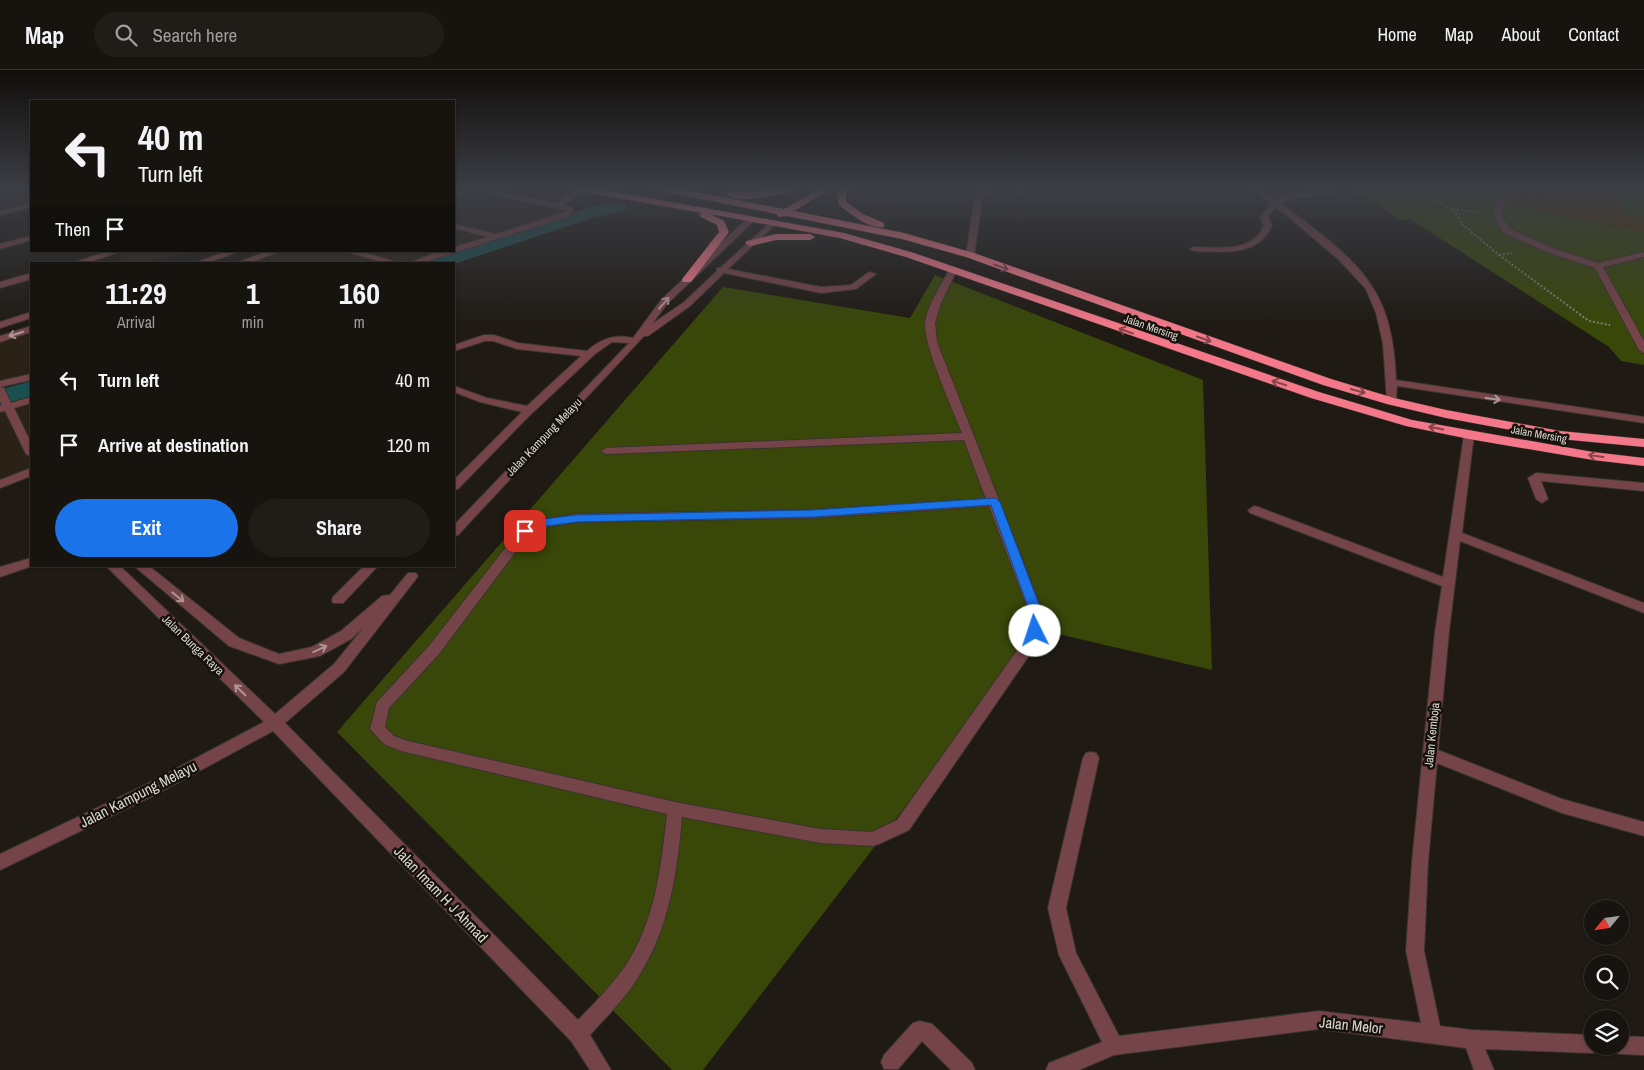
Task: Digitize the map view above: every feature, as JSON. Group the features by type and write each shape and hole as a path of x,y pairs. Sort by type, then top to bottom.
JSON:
{"highway":[{"path":"687,280 723,234"},
{"name":"Jalan Mersing","path":"834,234 910,255 1177,349 1315,395 1410,423 1593,456 1644,462"},
{"name":"Jalan Mersing","path":"892,234 970,255 1327,382 1391,401 1446,414 1560,434 1644,443"},
{"path":"899,234 904,236"},
{"path":"750,243 776,237 827,238 873,249 910,255"}],"street":[{"path":"486,234 496,236"},
{"path":"455,250 504,234"},
{"name":"Jalan Kampung Melayu","path":"455,531 635,342 664,302 737,234"},
{"name":"Jalan Kampung Melayu","path":"635,342 687,304 720,270 760,234"},
{"path":"970,255 973,234"},
{"path":"1194,249 1231,249 1253,244 1266,234"},
{"path":"1314,234 1327,244 1370,289 1383,326 1393,382 1391,401"},
{"path":"1513,234 1552,251 1598,266 1644,254"},
{"path":"0,246 30,238"},
{"path":"81,262 115,252"},
{"path":"202,262 233,252"},
{"path":"244,262 274,252"},
{"path":"352,252 391,262"},
{"path":"416,262 446,252"},
{"path":"1598,266 1644,350"},
{"path":"720,270 822,290 853,286 872,274"},
{"path":"953,270 937,303 930,323 932,342 995,502 1037,615 1035,631 1023,653 902,825 873,839 820,836 675,809 406,747 389,740 377,729 382,706 434,650 525,531 545,523 576,518 812,514 995,502"},
{"path":"0,285 30,276"},
{"path":"0,325 30,315"},
{"path":"0,339 30,329"},
{"path":"455,348 484,338 494,338 517,346 590,354"},
{"path":"458,475 605,342 614,338 621,338 635,342"},
{"path":"2,397 30,378"},
{"path":"1393,382 1487,398 1544,404 1644,420"},
{"path":"455,389 484,400 529,410"},
{"path":"2,397 30,400"},
{"path":"2,397 30,452"},
{"name":"Jalan Kemboja","path":"1433,1034 1415,952 1420,862 1449,584 1469,435"},
{"path":"606,451 969,436"},
{"path":"0,484 30,472"},
{"path":"1542,500 1534,478 1536,477 1644,487"},
{"path":"1254,510 1449,584"},
{"path":"1456,535 1644,608"},
{"path":"0,572 30,562"},
{"name":"Jalan Bunga Raya","path":"113,567 275,724"},
{"path":"143,567 156,572 234,642 279,659 315,652 346,635 417,571"},
{"path":"338,600 371,567"},
{"name":"Jalan Kampung Melayu","path":"0,862 150,790 275,724 339,668 417,571"},
{"name":"Jalan Imam H J Ahmad","path":"275,724 578,1034 601,1070"},
{"path":"1430,753 1547,803 1644,829"},
{"path":"1091,758 1057,908 1068,955 1114,1046"},
{"path":"578,1034 630,974 656,925 668,880 675,809"},
{"name":"Jalan Melor","path":"1056,1070 1114,1046 1319,1020 1472,1039 1584,1044"},
{"path":"891,1062 920,1030 925,1031 965,1070"},
{"path":"1472,1039 1484,1070"},
{"path":"1629,1045 1644,1046"}],"path":[{"path":"1474,234 1499,255 1589,321 1633,330"}],"shaded area":[{"path":"455,234 510,234 455,252"},
{"path":"121,252 192,252 147,262 121,262"},
{"path":"266,252 454,252 423,262 235,262"},
{"path":"30,325 30,476 0,488 0,335"}],"green space":[{"path":"1433,234 1644,234 1644,365 1621,361 1609,347"},
{"path":"935,275 1203,380 1212,670 1041,630 703,1070 672,1070 337,732 723,287 910,318"}],"waterway":[{"path":"442,262 528,234"},
{"path":"0,398 30,388"}],"route":[{"path":"525,531 545,523 576,518 812,514 995,502 1037,615 1035,631"}]}
